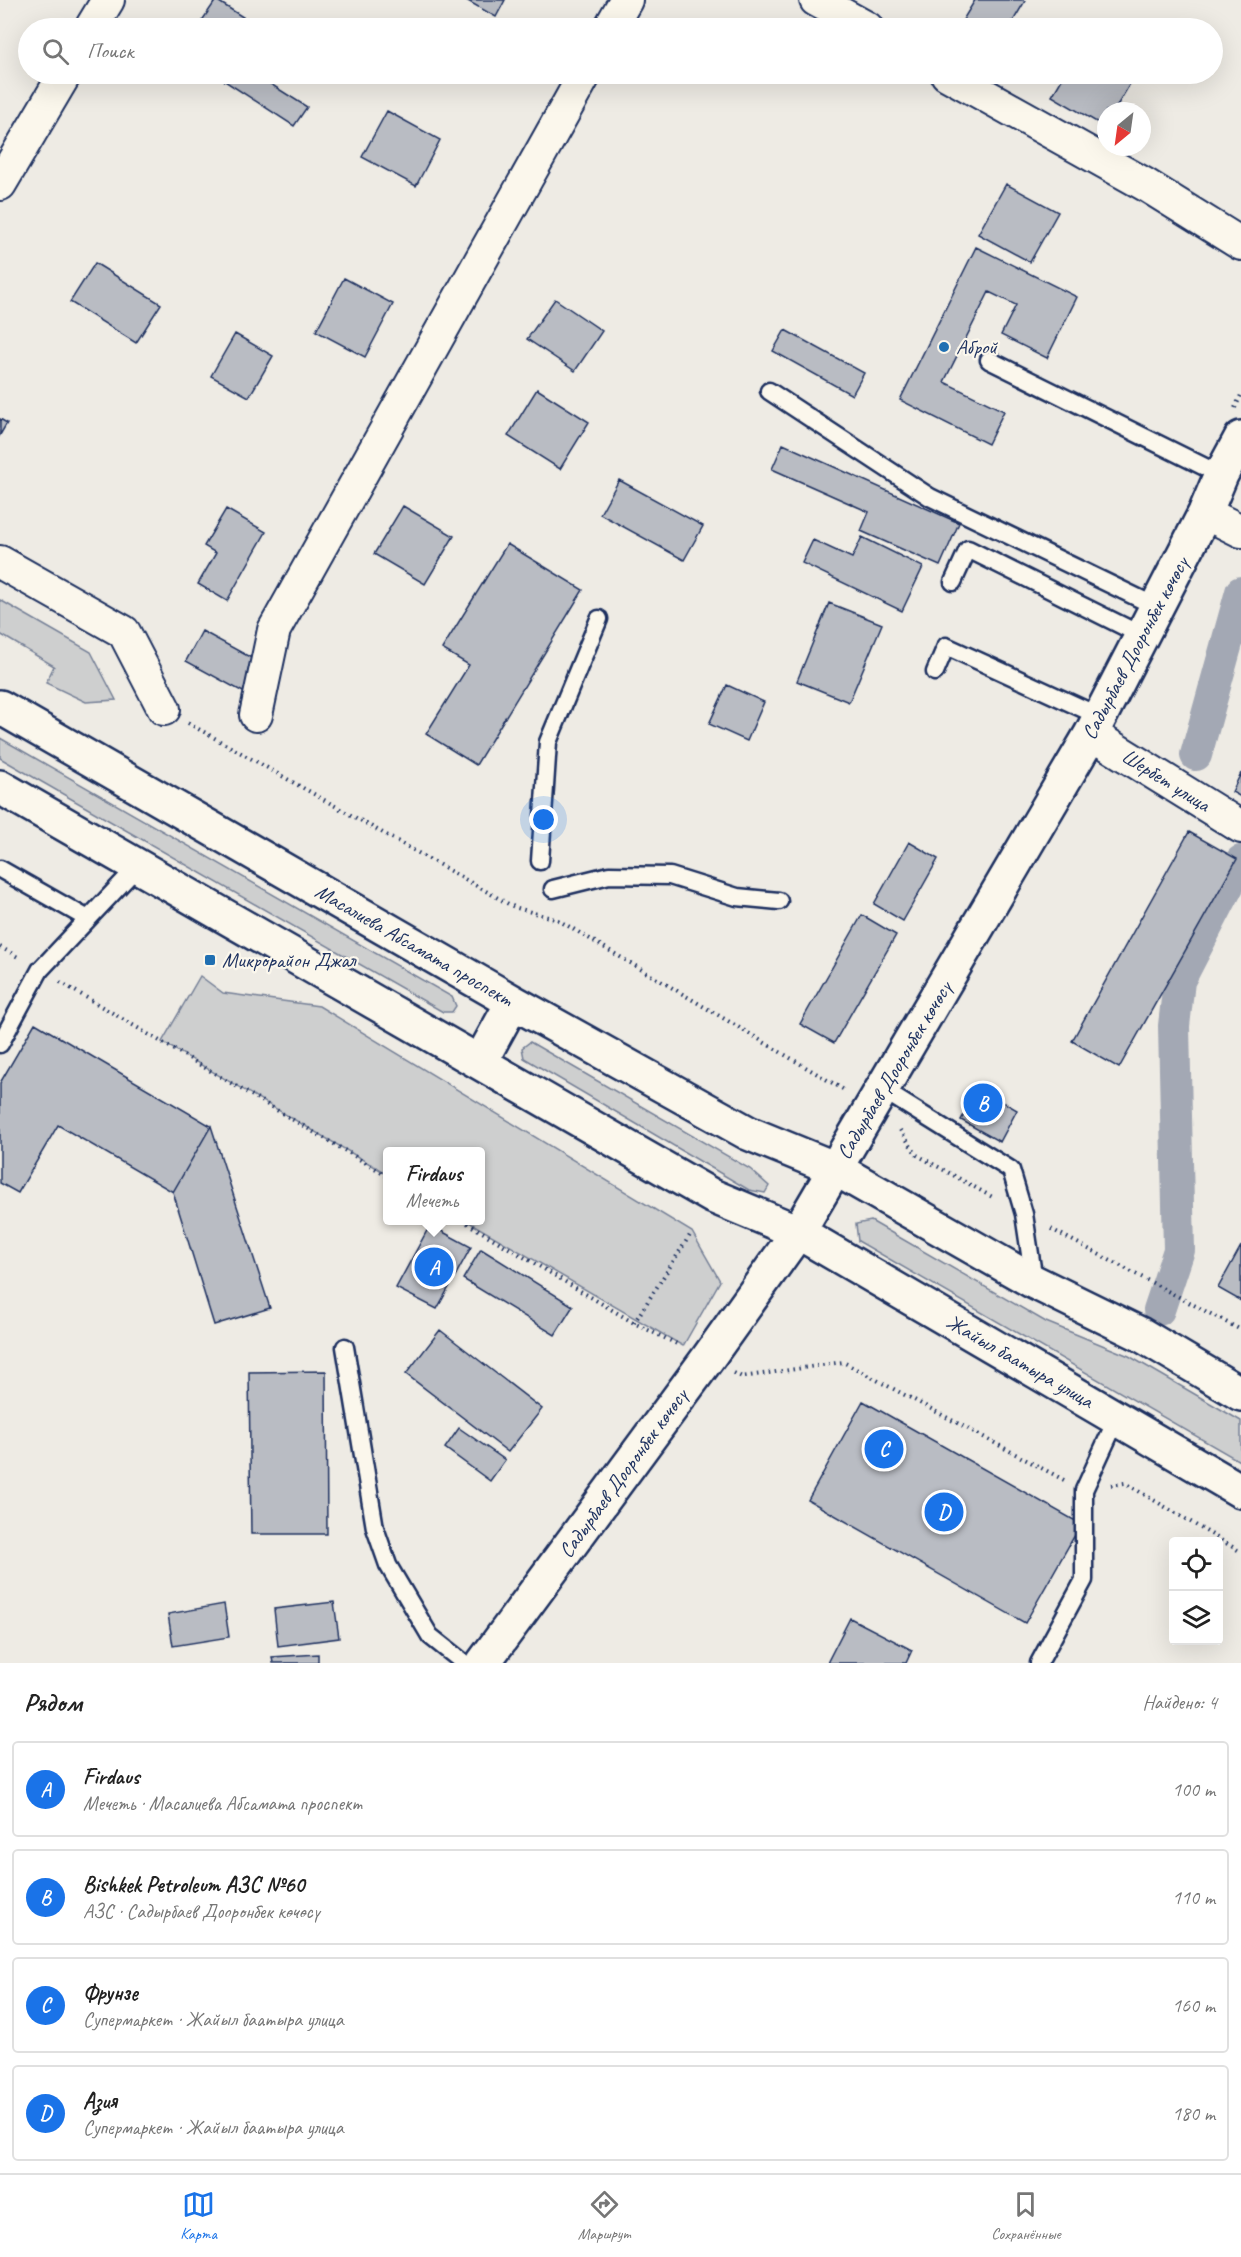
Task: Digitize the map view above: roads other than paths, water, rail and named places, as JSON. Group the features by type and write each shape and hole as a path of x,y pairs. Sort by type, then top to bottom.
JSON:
{"main road":[{"name":"Садырбаев Дооронбек көчөсү","path":"483,1663 798,1232 1095,725 1143,636 1241,438"},
{"name":"Масалиева Абсамата проспект","path":"0,706 513,1002 748,1133 836,1169"},
{"path":"0,787 712,1196 798,1232"},
{"path":"480,1062 513,1002"},
{"path":"836,1169 1034,1282 1140,1334 1241,1394"},
{"name":"Жайыл баатыра улица","path":"798,1232 1241,1491"}],"street":[{"path":"97,18 108,0"},
{"path":"616,18 626,0"},
{"path":"816,0 849,18"},
{"path":"0,184 59,84"},
{"path":"256,715 274,630 579,84"},
{"path":"965,84 1146,185 1241,244"},
{"path":"1205,513 1241,531"},
{"path":"0,562 124,632 164,709"},
{"name":"Шербет улица","path":"1095,725 1241,827"}],"lane":[{"path":"990,360 1221,475"},
{"path":"769,391 930,497 1157,607"},
{"path":"953,582 968,549 1143,636"},
{"path":"540,861 548,742 599,619"},
{"path":"935,672 946,646 1095,725"},
{"path":"0,1044 40,970 138,866"},
{"path":"0,869 88,919"},
{"path":"553,889 609,875 670,876 736,897 779,901"},
{"path":"883,1090 1011,1170 1024,1214 1034,1282"},
{"path":"345,1347 375,1528 388,1565 430,1636 464,1663"},
{"path":"1040,1663 1084,1580 1084,1490 1117,1418"}],"waterway":[{"path":"1196,755 1241,592"},
{"path":"1159,1310 1179,1250 1174,1026 1179,981 1241,861"}],"place":[{"name":"Аброй","path":"944,347"},
{"name":"Микрорайон Джал","path":"210,960"},
{"name":"Bishkek Petroleum АЗС №60","path":"983,1103"},
{"name":"Firdaus","path":"434,1267"},
{"name":"Фрунзе","path":"884,1449"},
{"name":"Азия","path":"944,1512"}]}
